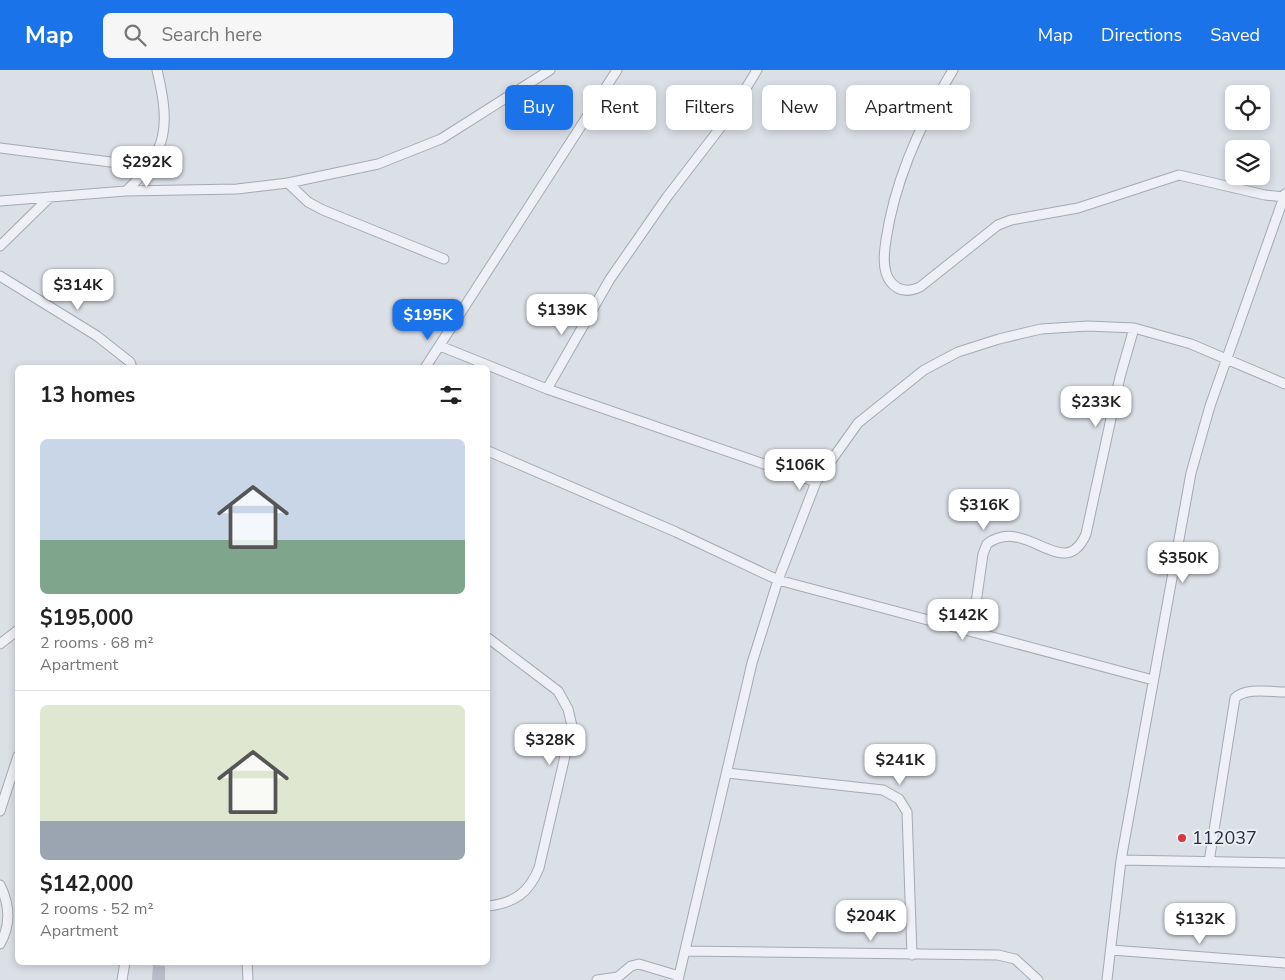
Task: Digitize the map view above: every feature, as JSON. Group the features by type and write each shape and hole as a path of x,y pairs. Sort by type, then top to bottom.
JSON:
{"street":[{"path":"126,191 150,167 157,156 165,123 165,111 157,70"},
{"path":"0,201 126,191 237,189 288,183 378,164 441,139 548,70"},
{"path":"427,365 459,312 617,70"},
{"path":"547,389 610,279 667,197 730,115 757,70"},
{"path":"953,70 934,100 919,132 902,173 890,212 885,254 886,276 900,290 910,291 920,287 998,225 1011,220 1078,208 1168,178 1191,176 1265,195 1285,196 1210,406 1191,473 1121,860 1108,980"},
{"path":"0,148 150,167"},
{"path":"288,183 315,206 444,259"},
{"path":"0,246 50,196"},
{"path":"0,276 97,336 130,362 131,365"},
{"path":"597,980 618,976 631,966 639,964 679,978 752,663 778,580 816,482 858,424 872,410 924,370 958,352 999,339 1041,330 1088,326 1134,328 1191,344 1285,384"},
{"path":"972,631 983,554 987,544 1002,535 1020,537 1060,554 1069,554 1081,544 1086,534 1120,377 1134,328"},
{"path":"440,346 487,365"},
{"path":"490,366 547,389 816,482"},
{"path":"490,452 676,532 778,580 1153,680"},
{"path":"0,644 15,632"},
{"path":"490,640 558,691 568,709 572,726 539,868 533,882 520,895 502,905 490,906"},
{"path":"1209,862 1235,698 1240,693 1249,691 1285,692"},
{"path":"0,811 15,765"},
{"path":"727,773 883,790 899,799 907,812 910,838 912,954"},
{"path":"1121,860 1285,863"},
{"path":"0,885 8,905 9,922 0,944"},
{"path":"1111,950 1285,963"},
{"path":"685,951 998,955 1014,959 1028,969 1038,980"},
{"path":"122,980 124,965"},
{"path":"247,965 248,980"}],"building":[{"path":"153,965 165,966 165,980 152,980"}],"place":[{"name":"112037","path":"1182,838"}]}
